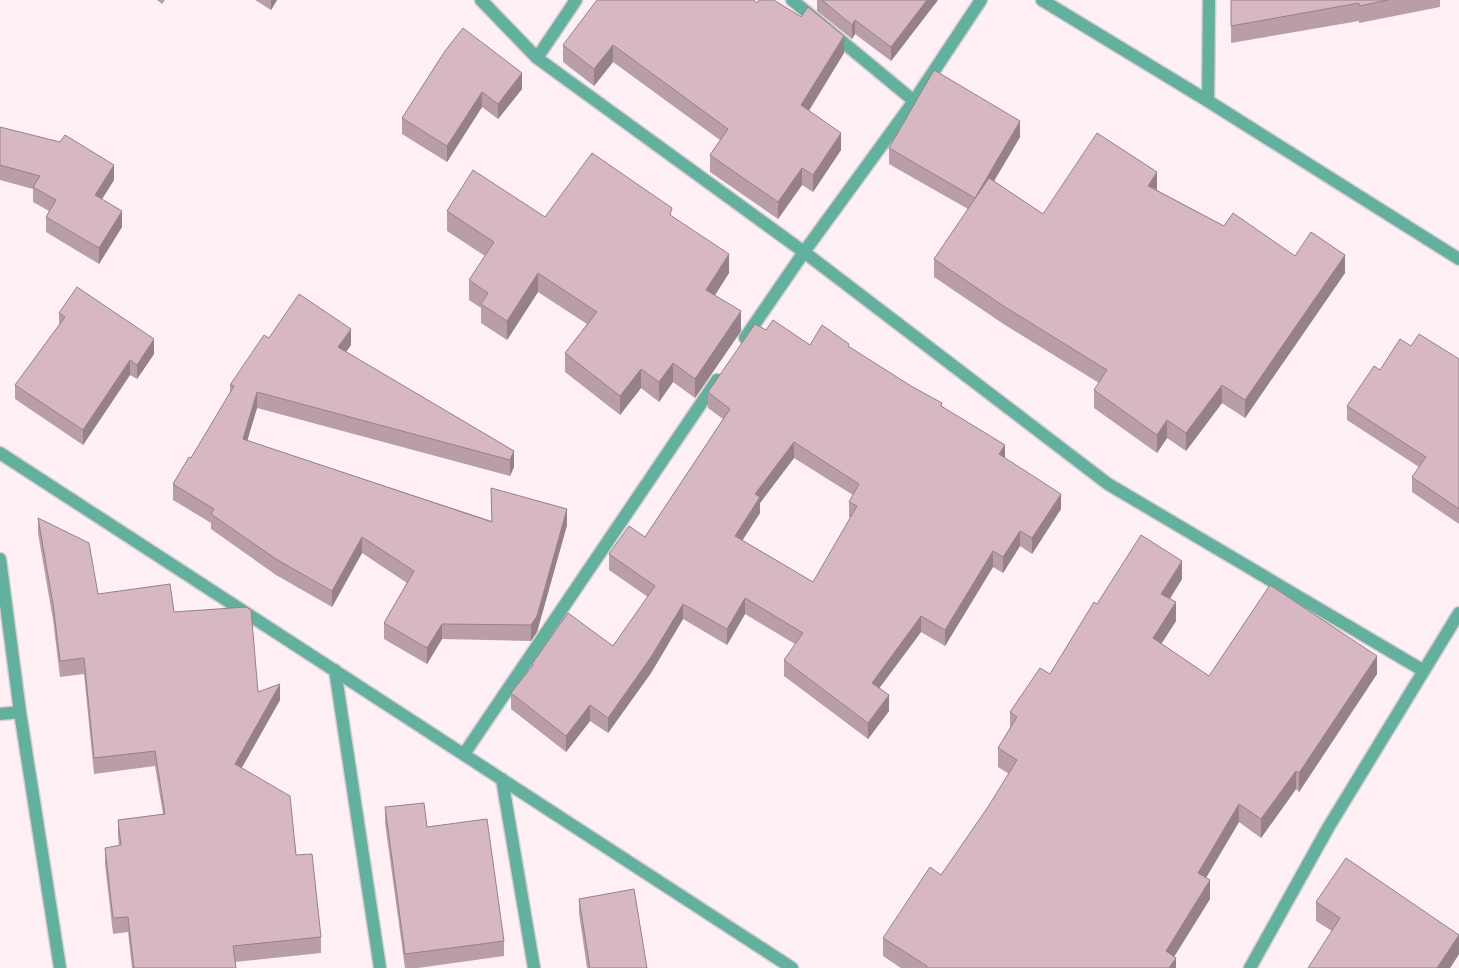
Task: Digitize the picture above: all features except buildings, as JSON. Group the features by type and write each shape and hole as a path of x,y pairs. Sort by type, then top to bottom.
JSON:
{"street":[{"path":"481,0 538,58 804,252 1108,484 1424,672"},
{"path":"538,58 576,0"},
{"path":"792,0 914,101"},
{"path":"737,351 804,252 914,101 981,0"},
{"path":"1042,0 1208,101 1459,259"},
{"path":"1208,101 1209,0"},
{"path":"464,754 726,367"},
{"path":"0,453 464,754 786,966"},
{"path":"0,559 20,712 60,968"},
{"path":"1250,968 1328,828 1459,613"},
{"path":"335,670 380,968"},
{"path":"0,714 20,712"},
{"path":"502,779 534,968"}]}
